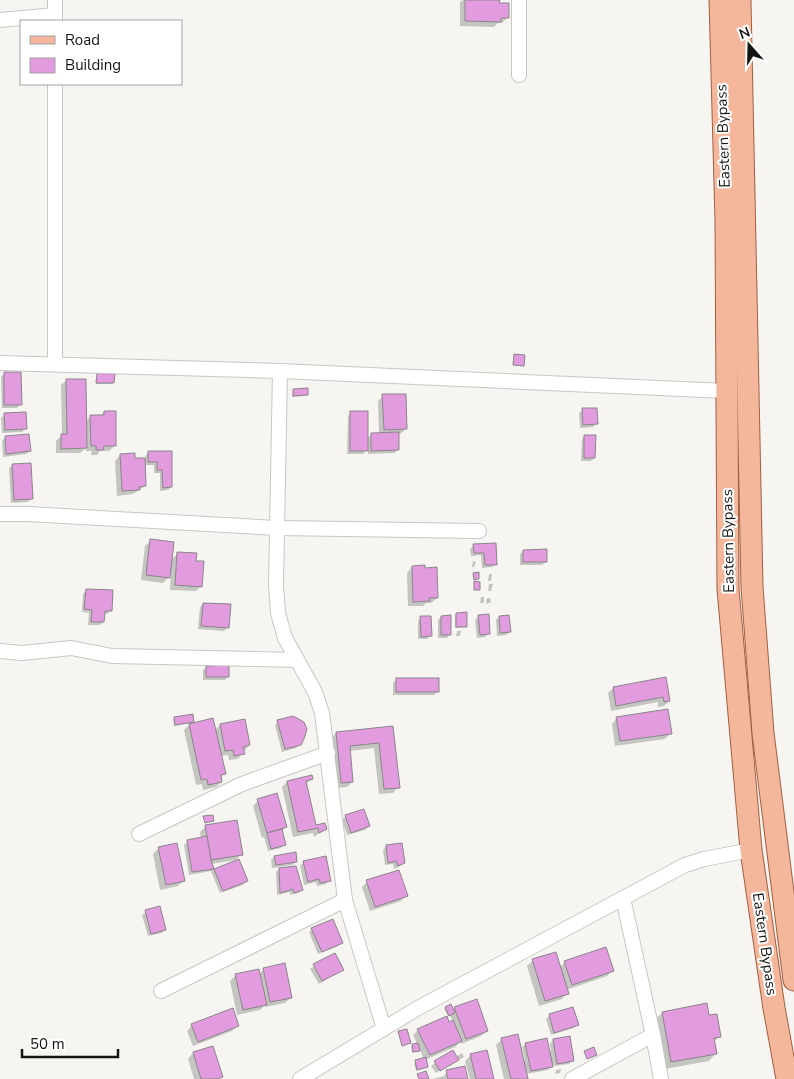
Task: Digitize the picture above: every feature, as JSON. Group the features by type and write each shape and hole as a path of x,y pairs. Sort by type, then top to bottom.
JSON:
{"main road":[{"name":"Eastern Bypass","path":"720,0 726,221 728,590 751,850 774,1008 787,1079"},
{"name":"Eastern Bypass","path":"740,0 752,587 763,733 794,980"}],"street":[{"path":"0,20 55,18 56,0"},
{"path":"519,0 519,75"},
{"path":"55,85 55,364"},
{"path":"0,363 280,371 726,391"},
{"path":"280,371 276,585 278,613 285,638 315,692 322,712 345,900 384,1029"},
{"path":"0,514 277,528 479,531"},
{"path":"0,651 22,653 71,648 112,656 297,660"},
{"path":"139,834 242,784 328,753"},
{"path":"300,1079 418,1008 685,865 704,859 751,850"},
{"path":"622,898 661,1079"},
{"path":"161,991 345,900"},
{"path":"572,1079 653,1035"}],"building":[{"path":"465,0 500,0 499,3 509,3 509,18 501,18 501,22 465,21"},
{"path":"514,354 525,355 524,366 513,365"},
{"path":"4,372 21,372 22,405 4,405"},
{"path":"97,373 115,374 114,383 96,383"},
{"path":"66,379 86,379 87,448 61,449 61,434 67,434"},
{"path":"308,388 308,395 293,396 293,389"},
{"path":"382,394 406,394 407,429 384,430"},
{"path":"582,408 597,408 598,424 583,425"},
{"path":"104,411 116,411 116,446 104,446 103,450 96,450 96,446 91,446 90,415 104,415"},
{"path":"350,411 368,411 368,451 350,451"},
{"path":"26,412 27,429 5,430 4,413"},
{"path":"399,432 399,450 371,451 371,433"},
{"path":"29,434 31,451 6,454 5,436"},
{"path":"584,435 596,435 595,458 584,458"},
{"path":"148,451 172,451 172,487 163,488 162,470 157,470 157,462 148,462"},
{"path":"135,453 135,458 145,458 146,486 139,487 140,490 122,491 120,454"},
{"path":"31,463 33,499 14,500 12,464"},
{"path":"150,539 174,542 170,578 146,575"},
{"path":"496,543 497,565 485,565 484,553 474,553 473,544"},
{"path":"547,549 547,562 523,562 523,550"},
{"path":"177,552 197,553 196,561 204,561 202,587 175,585"},
{"path":"425,565 425,568 437,567 438,598 429,598 430,601 413,602 412,566"},
{"path":"479,572 479,579 474,580 473,573"},
{"path":"474,581 480,582 480,590 474,590"},
{"path":"86,589 113,590 112,611 105,611 104,622 91,622 92,610 84,609"},
{"path":"203,603 231,604 229,628 201,626"},
{"path":"467,612 467,627 456,627 456,613"},
{"path":"489,614 490,634 480,635 478,615"},
{"path":"451,615 451,635 441,635 441,616"},
{"path":"509,615 511,632 500,633 499,616"},
{"path":"420,616 431,616 432,636 421,637"},
{"path":"229,665 229,677 206,677 206,666"},
{"path":"666,677 670,701 664,702 663,697 616,706 613,687"},
{"path":"396,678 439,678 439,692 396,692"},
{"path":"668,709 672,734 620,741 616,717"},
{"path":"193,714 194,722 175,725 174,717"},
{"path":"293,716 304,722 307,729 301,745 285,749 277,720"},
{"path":"213,718 226,774 221,775 222,782 208,785 207,779 201,780 189,724"},
{"path":"245,719 250,745 243,747 245,754 234,756 233,750 225,751 220,724"},
{"path":"393,726 400,788 384,789 379,743 350,746 353,782 341,783 336,732"},
{"path":"312,775 313,779 306,781 316,825 325,823 327,829 319,833 318,828 298,832 287,781"},
{"path":"277,793 287,827 267,833 257,799"},
{"path":"364,809 370,826 351,833 345,815"},
{"path":"213,815 214,821 205,823 203,816"},
{"path":"237,820 243,855 211,860 205,825"},
{"path":"282,829 286,845 271,849 267,833"},
{"path":"207,836 214,869 192,872 187,840"},
{"path":"177,843 185,881 166,885 158,847"},
{"path":"402,843 405,863 398,866 396,861 388,863 386,845"},
{"path":"296,852 297,862 276,865 274,856"},
{"path":"326,856 331,881 320,883 319,879 308,882 303,861"},
{"path":"239,859 248,881 223,891 214,869"},
{"path":"296,866 303,890 294,893 293,889 280,893 279,868"},
{"path":"399,870 408,896 375,907 366,880"},
{"path":"160,906 166,930 151,934 145,910"},
{"path":"333,919 343,943 322,952 311,928"},
{"path":"606,947 614,971 572,985 564,961"},
{"path":"556,952 569,994 545,1001 532,959"},
{"path":"335,953 344,970 322,981 313,964"},
{"path":"285,963 292,998 270,1002 263,968"},
{"path":"259,969 267,1005 243,1010 235,974"},
{"path":"477,999 488,1031 466,1039 454,1007"},
{"path":"707,1003 709,1015 717,1014 721,1037 714,1038 717,1054 671,1062 662,1012"},
{"path":"451,1004 455,1013 449,1016 445,1007"},
{"path":"573,1007 579,1025 554,1033 549,1014"},
{"path":"233,1008 239,1026 198,1042 191,1024"},
{"path":"447,1016 449,1022 453,1020 462,1041 430,1055 417,1029"},
{"path":"407,1029 411,1043 402,1046 398,1031"},
{"path":"518,1034 528,1079 511,1079 501,1038"},
{"path":"570,1036 574,1061 557,1064 553,1039"},
{"path":"547,1038 553,1067 531,1071 525,1043"},
{"path":"418,1043 420,1051 413,1052 412,1044"},
{"path":"213,1046 223,1077 201,1079 193,1052"},
{"path":"594,1047 597,1055 587,1059 584,1051"},
{"path":"453,1050 459,1060 440,1071 434,1061"},
{"path":"487,1050 494,1079 476,1079 470,1054"},
{"path":"426,1057 428,1067 417,1070 415,1060"},
{"path":"465,1066 468,1079 448,1079 446,1070"},
{"path":"426,1071 429,1079 419,1079 417,1074"}]}
